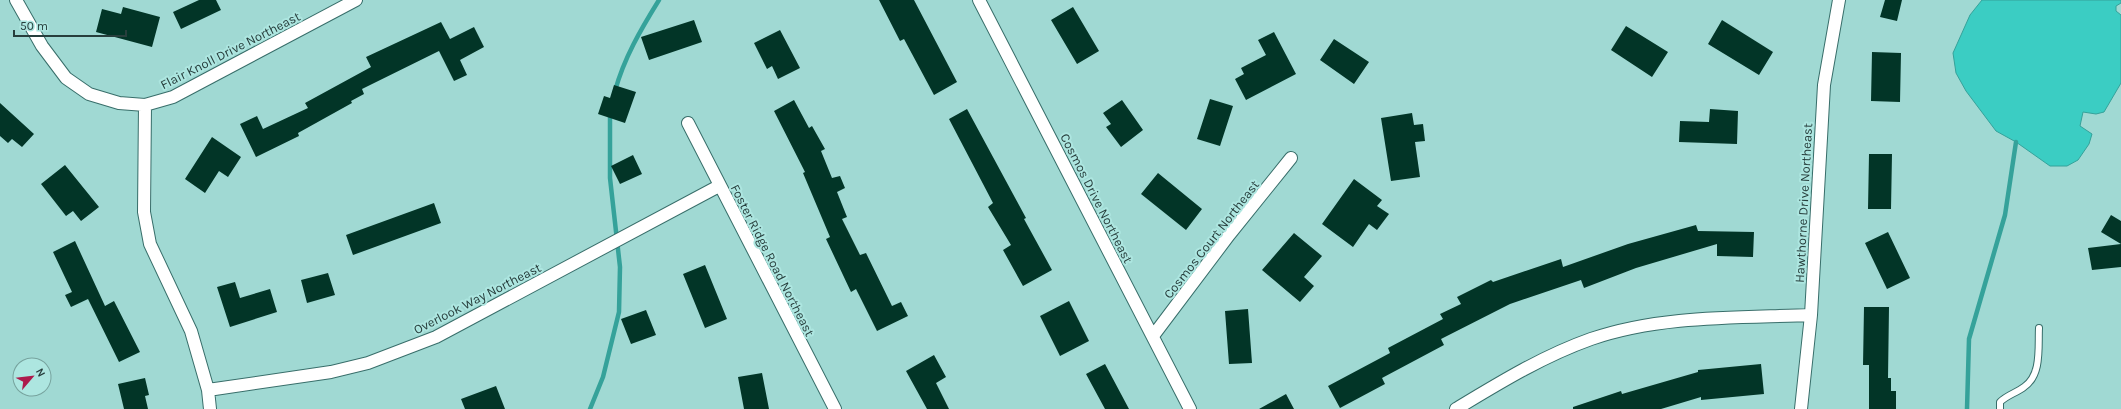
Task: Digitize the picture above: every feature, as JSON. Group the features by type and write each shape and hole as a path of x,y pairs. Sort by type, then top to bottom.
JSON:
{"street":[{"name":"Flair Knoll Drive Northeast","path":"16,0 42,46 66,78 89,94 118,103 146,105 173,97 356,0"},
{"name":"Cosmos Drive Northeast","path":"979,0 1190,409"},
{"name":"Hawthorne Drive Northeast","path":"1802,409 1811,315 1824,85 1836,0"},
{"path":"146,105 144,212 150,244 191,331 208,390 210,409"},
{"name":"Foster Ridge Road Northeast","path":"688,123 719,186 835,409"},
{"name":"Cosmos Court Northeast","path":"1153,336 1229,235 1292,158"},
{"name":"Overlook Way Northeast","path":"208,390 331,372 368,363 436,337 719,186"},
{"path":"1456,409 1514,374 1591,339 1636,328 1679,321 1811,315"}],"lane":[{"path":"2000,409 2000,402 2007,396 2025,387 2037,370 2039,328"}],"water":[{"path":"1982,0 2121,0 2121,3 2116,6 2116,11 2121,15 2121,83 2104,112 2096,114 2083,112 2080,126 2092,134 2089,144 2078,160 2067,166 2050,166 2016,142 1996,131 1966,91 1956,73 1953,53 1970,15"}],"building":[{"path":"199,0 216,0 221,10 181,29 173,12"},
{"path":"879,0 914,0 957,82 934,95 904,39 900,41"},
{"path":"1885,0 1902,0 1897,21 1880,17"},
{"path":"123,7 160,17 152,47 96,32 102,9 121,14"},
{"path":"1073,7 1099,51 1077,64 1051,20"},
{"path":"694,20 702,42 649,60 641,37"},
{"path":"1722,20 1773,52 1759,75 1708,44"},
{"path":"441,22 450,39 474,27 484,47 460,60 467,75 454,81 439,51 362,89 364,94 351,101 352,103 298,133 299,136 256,157 240,124 257,116 263,129 308,108 305,103 371,67 366,57"},
{"path":"1626,26 1668,52 1652,77 1611,50"},
{"path":"780,30 800,68 778,79 772,66 767,69 754,43"},
{"path":"1274,32 1296,74 1246,100 1235,79 1244,74 1241,68 1266,55 1258,40"},
{"path":"1334,39 1369,62 1354,84 1320,60"},
{"path":"1872,52 1901,53 1900,102 1871,101"},
{"path":"614,85 636,92 625,123 598,114 604,96 610,98"},
{"path":"1210,99 1233,106 1220,146 1197,139"},
{"path":"794,100 809,128 812,126 825,149 821,151 832,178 840,176 845,188 837,192 847,217 842,219 860,255 866,253 892,306 901,302 908,316 877,331 856,289 851,292 826,239 830,237 803,173 805,172 774,111"},
{"path":"1122,100 1143,130 1121,147 1106,127 1111,124 1103,113"},
{"path":"0,103 34,134 22,147 12,139 8,143 0,136"},
{"path":"967,109 1026,218 1024,219 1052,270 1023,286 1003,250 1011,245 988,207 993,203 949,119"},
{"path":"1710,109 1738,111 1737,144 1679,142 1680,121 1709,122"},
{"path":"1412,113 1414,125 1423,124 1425,141 1415,142 1420,177 1391,181 1381,118"},
{"path":"212,137 241,157 228,177 219,171 205,193 185,179"},
{"path":"1869,154 1892,154 1891,209 1868,209"},
{"path":"633,155 642,174 620,184 611,166"},
{"path":"65,165 99,207 81,221 73,211 66,216 41,184"},
{"path":"1158,173 1202,209 1186,230 1141,194"},
{"path":"1354,179 1382,200 1377,206 1389,214 1377,230 1369,224 1353,247 1322,224"},
{"path":"434,203 441,223 353,255 346,235"},
{"path":"2111,215 2121,221 2121,244 2101,232"},
{"path":"1696,225 1698,231 1754,232 1753,257 1717,256 1717,244 1636,268 1584,288 1581,280 1510,304 1441,339 1444,345 1382,378 1385,384 1340,408 1328,386 1390,353 1388,348 1443,319 1440,314 1461,304 1457,297 1491,280 1493,282 1561,259 1563,267 1628,244"},
{"path":"1888,232 1910,278 1887,289 1865,243"},
{"path":"1294,233 1322,256 1304,277 1314,286 1300,302 1262,270"},
{"path":"75,241 105,306 114,301 140,352 119,362 88,299 71,307 65,295 72,292 53,252"},
{"path":"2121,244 2121,267 2092,270 2088,248"},
{"path":"705,265 727,319 705,328 683,274"},
{"path":"328,273 335,295 307,303 301,280"},
{"path":"235,282 240,298 270,289 277,312 230,327 217,287"},
{"path":"1069,301 1089,341 1060,356 1040,316"},
{"path":"1864,307 1889,307 1888,378 1891,378 1891,391 1896,391 1896,409 1869,409 1869,365 1863,365"},
{"path":"1248,309 1252,363 1229,364 1225,311"},
{"path":"646,310 656,335 631,344 621,319"},
{"path":"934,355 946,377 936,383 949,409 927,409 906,371"},
{"path":"1105,364 1129,409 1105,409 1086,374"},
{"path":"1761,364 1764,394 1701,400 1701,397 1661,409 1573,409 1573,407 1621,391 1622,394 1698,372 1698,370"},
{"path":"762,373 769,409 744,409 738,377"},
{"path":"145,378 149,395 145,396 148,409 124,409 118,384"},
{"path":"496,386 505,409 465,409 461,399"},
{"path":"1286,394 1294,409 1259,409"}],"waterway":[{"path":"615,91 628,55 659,0"},
{"path":"590,409 603,377 619,312 620,267 610,178 610,112"},
{"path":"1967,409 1969,339 2005,215 2016,142"}]}
